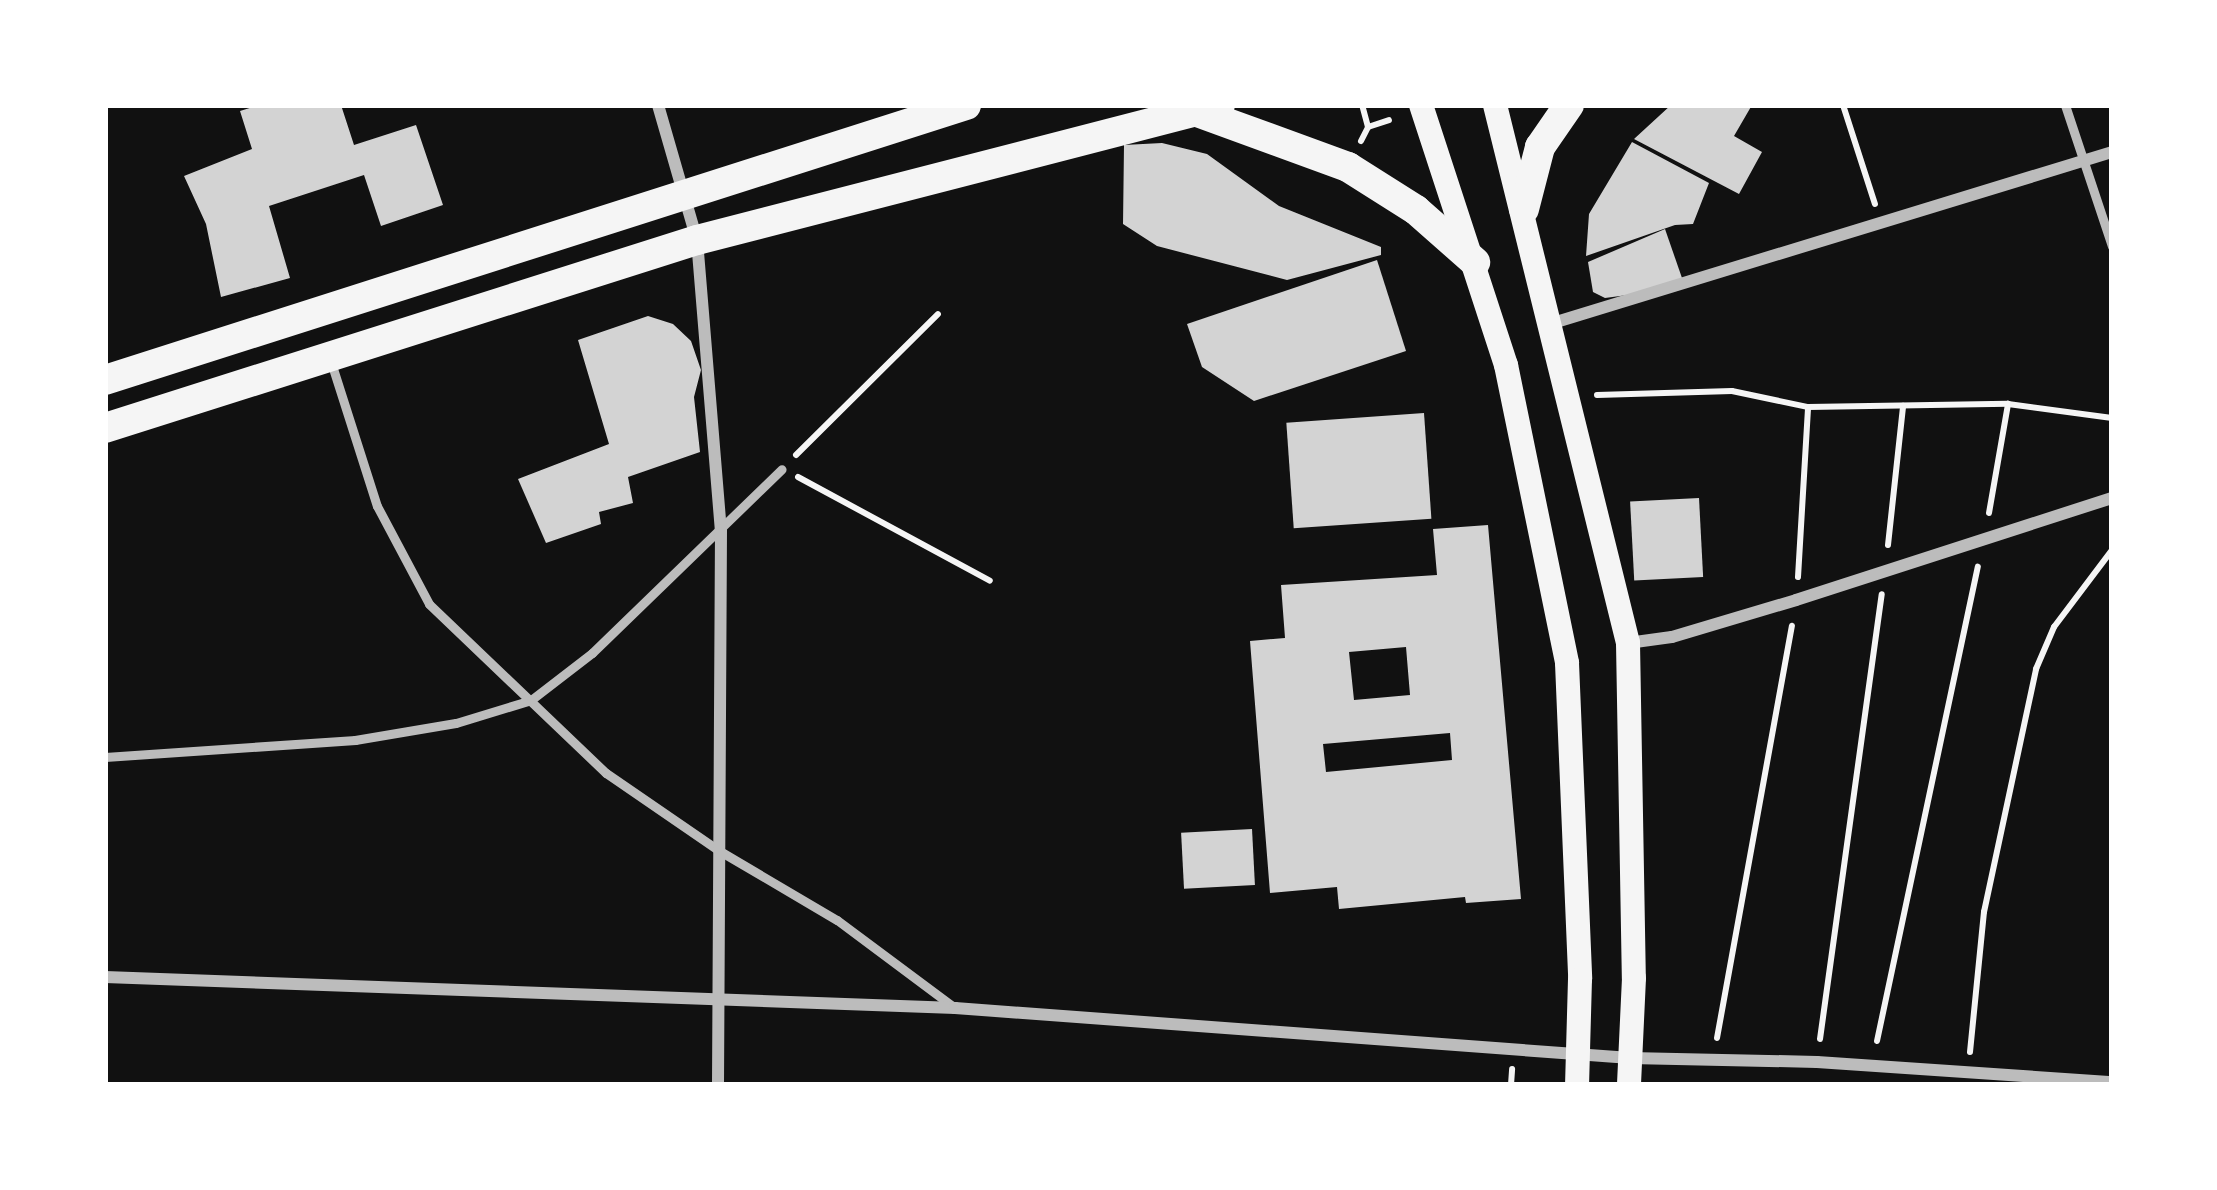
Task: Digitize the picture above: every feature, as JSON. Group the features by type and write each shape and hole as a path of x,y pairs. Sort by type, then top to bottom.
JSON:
{"main road":[{"path":"105,380 679,192 966,105"},
{"path":"1421,105 1475,262 1535,490 1567,663 1580,979 1576,1085"},
{"path":"1496,105 1628,643 1634,978 1629,1085"},
{"path":"1524,209 1540,147 1568,105"},
{"path":"105,428 697,240 1208,108 1348,167 1416,210 1475,262"}],"street":[{"path":"658,105 679,192 697,240 721,530 718,1085"},
{"path":"1552,322 2112,152"},
{"path":"1628,643 1672,637 1796,600 2112,498"},
{"path":"105,977 718,1003 955,1008 1630,1058 1817,1062 2112,1082"}],"lane":[{"path":"2066,105 2112,246"},
{"path":"329,354 377,506 429,604 606,773 718,850 837,920 955,1008"},
{"path":"105,758 356,740 456,723 531,700 592,653 782,469"}],"path":[{"path":"1362,105 1368,127 1389,119"},
{"path":"1843,105 1881,223"},
{"path":"938,314 782,469 990,581"},
{"path":"1570,396 1732,391 1808,407 2008,404 2112,418"},
{"path":"1872,1065 1984,541 2008,404"},
{"path":"1817,1062 1886,570 1903,406"},
{"path":"1713,1060 1796,600 1808,407"},
{"path":"1968,1073 1984,912 2036,669 2054,627 2112,550"}],"building":[{"path":"259,105 341,105 354,145 416,125 443,205 381,226 364,175 269,206 290,278 221,297 206,224 184,176 252,149 240,111"},
{"path":"1671,105 1752,105 1734,136 1762,152 1739,194 1634,139"},
{"path":"1632,142 1709,183 1693,224 1675,225 1586,256 1589,214"},
{"path":"1162,143 1207,154 1279,206 1381,247 1381,255 1287,280 1157,246 1123,224 1124,145"},
{"path":"1665,229 1682,278 1650,292 1605,298 1593,292 1588,262"},
{"path":"1377,260 1406,351 1254,401 1202,367 1187,324"},
{"path":"648,316 673,324 691,341 701,370 694,397 700,452 628,477 633,503 599,512 601,524 546,543 518,479 609,444 578,340"},
{"path":"1424,413 1431,519 1294,528 1286,423"},
{"path":"1699,498 1703,577 1634,581 1630,502"},
{"path":"1488,525 1521,899 1466,903 1465,897 1339,909 1337,887 1270,893 1250,641 1285,638 1281,585 1437,575 1433,529","holes":["1406,647 1410,695 1354,700 1349,652","1450,733 1452,760 1326,772 1323,744"]},
{"path":"1252,829 1255,885 1184,889 1181,833"}]}
